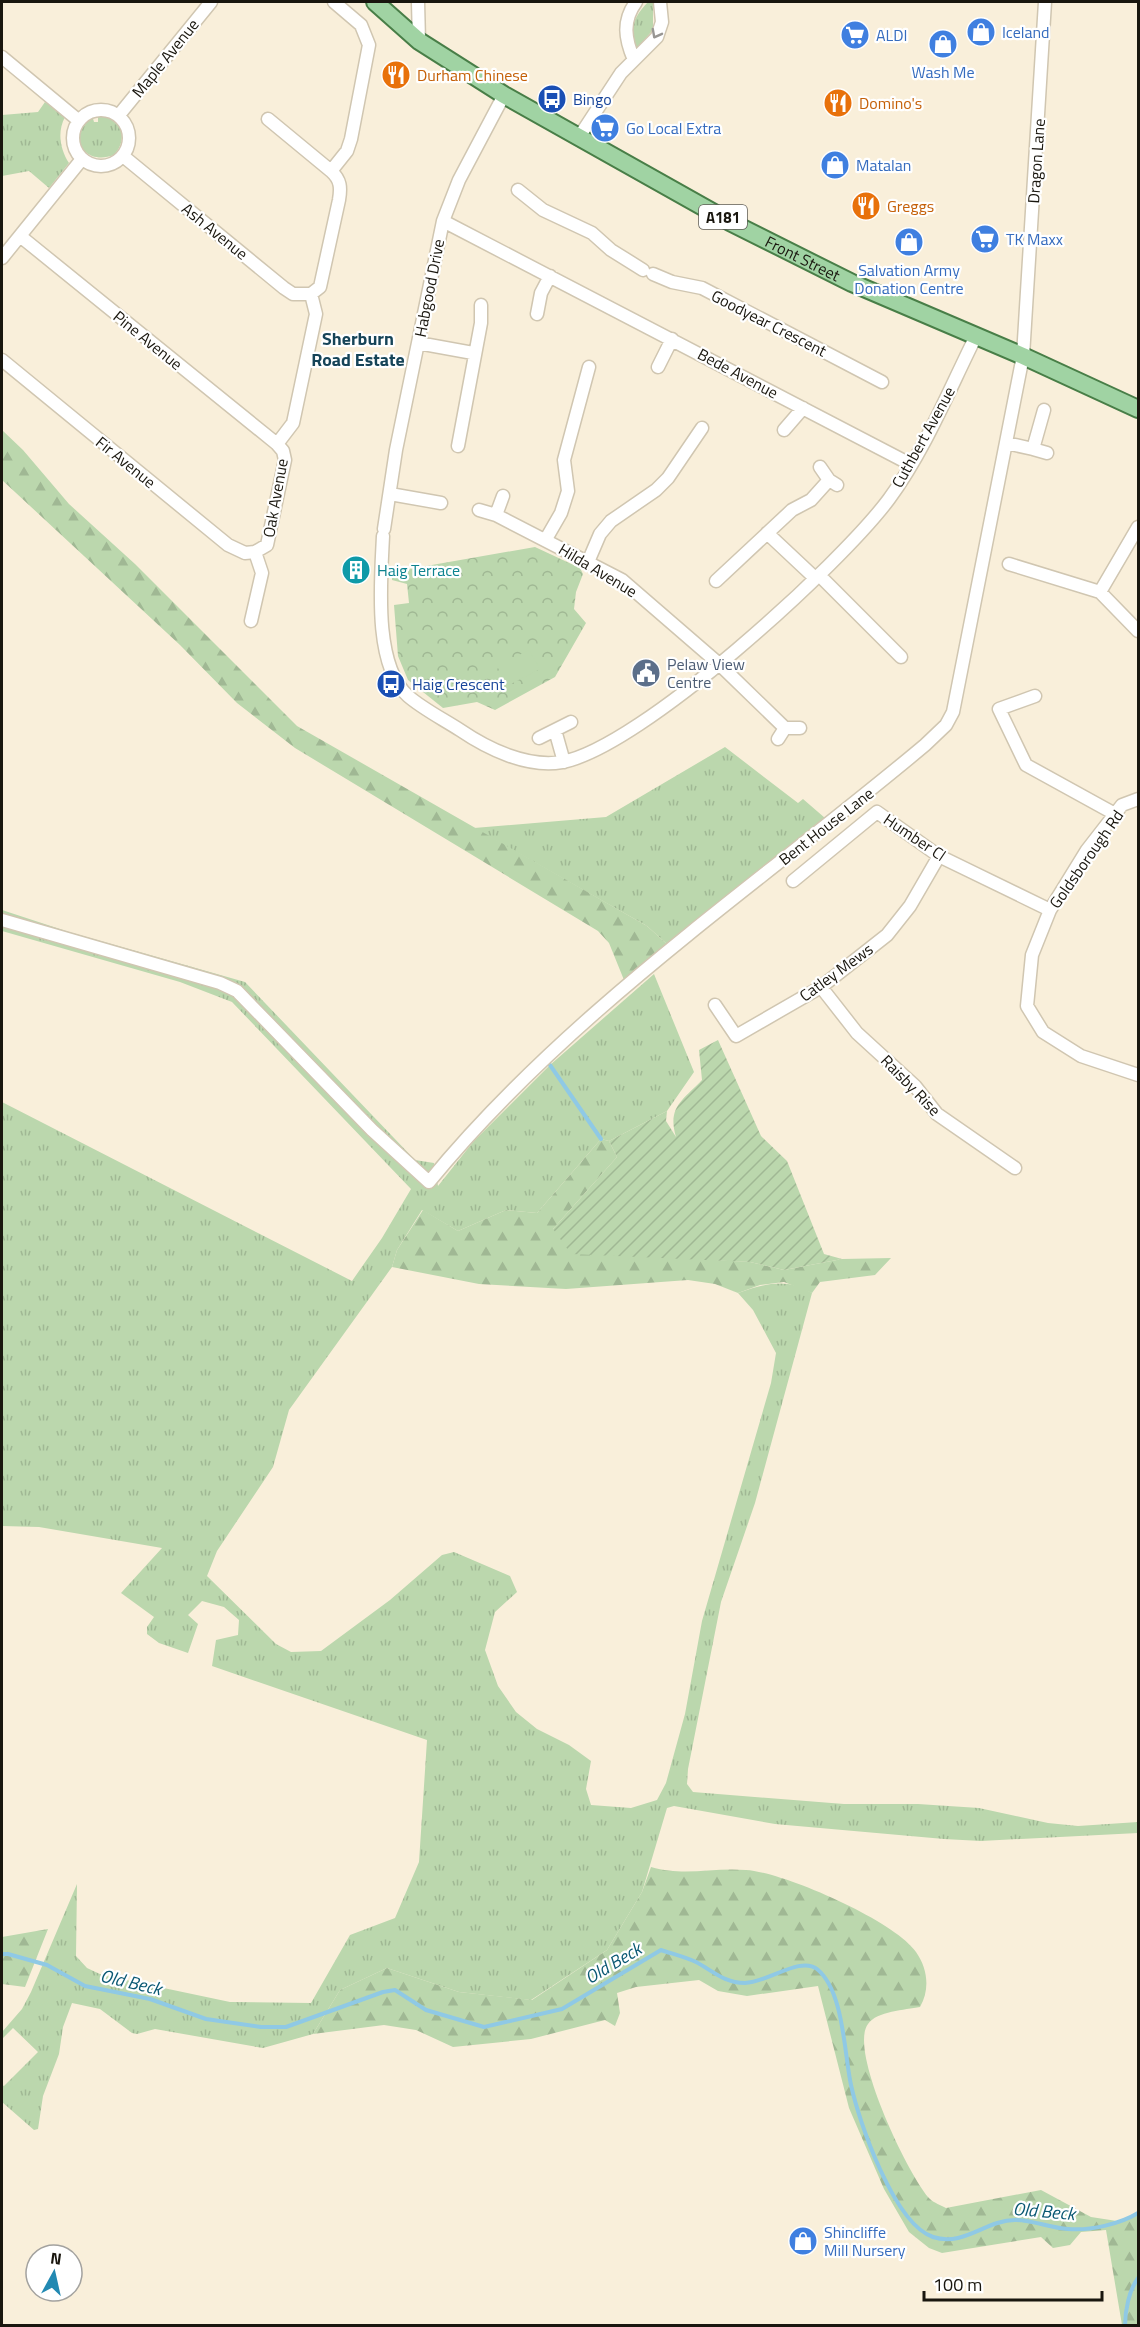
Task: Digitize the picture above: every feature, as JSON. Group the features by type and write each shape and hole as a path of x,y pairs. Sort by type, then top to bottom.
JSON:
{"main road":[{"name":"A181","path":"375,2 419,41"},
{"name":"Front Street","path":"419,41 504,95 730,222 852,283 1023,356 1138,409"}],"street":[{"name":"Maple Avenue","path":"119,115 211,2"},
{"path":"331,171 347,152 351,139 369,45 361,24 334,2"},
{"path":"418,2 419,41"},
{"path":"634,60 626,42 626,25 630,10 636,2"},
{"path":"579,137 615,82 657,38 662,22 660,2"},
{"name":"Dragon Lane","path":"1023,356 1045,2"},
{"path":"2,57 78,120"},
{"name":"Habgood Drive","path":"504,95 459,180 443,221 396,450 383,532 384,649 395,678 407,695 466,735 500,752 538,763 558,763"},
{"path":"97,109 108,110 119,115 129,131 130,140 123,156 104,166 92,165 82,159 73,140 78,120 88,112 97,109"},
{"path":"268,119 337,176 341,188 320,287 311,294"},
{"name":"Ash Avenue","path":"123,156 293,294 311,294"},
{"path":"2,258 82,159"},
{"name":"Goodyear Crescent","path":"518,190 543,210 592,233 611,250 648,272 672,282 702,288 882,382"},
{"name":"Bede Avenue","path":"443,221 910,465"},
{"name":"Pine Avenue","path":"20,236 277,444"},
{"path":"537,314 541,292 550,276"},
{"name":"Oak Avenue","path":"251,621 262,573 255,552 267,545 285,460 283,451 277,444 293,423 316,314 311,294"},
{"path":"458,446 473,353 481,323 481,305"},
{"name":"Cuthbert Avenue","path":"558,763 584,756 636,725 718,663 788,605 817,577 888,500 910,465 976,336"},
{"path":"658,367 672,339"},
{"path":"418,343 473,353"},
{"name":"Bent House Lane","path":"2,920 220,983 237,991 372,1130 429,1182 460,1144 524,1077 609,1002 867,794 946,725 953,712 961,681 1023,356"},
{"name":"Fir Avenue","path":"2,360 228,545 245,553 255,552"},
{"path":"546,539 561,513 568,491 564,460 589,367"},
{"path":"784,430 803,408"},
{"path":"1033,449 1044,410"},
{"path":"588,562 600,534 611,521 656,490 668,478 702,428"},
{"path":"1006,443 1047,453"},
{"path":"716,581 792,510 833,483 820,467"},
{"path":"390,494 441,503"},
{"path":"496,515 503,496"},
{"name":"Hilda Avenue","path":"479,510 496,515 546,539 622,580 718,663"},
{"path":"1100,592 1138,527"},
{"path":"767,533 901,657"},
{"path":"1009,564 1100,592 1138,631"},
{"path":"718,663 781,734 800,728"},
{"path":"1035,696 999,710 1026,765 1115,814"},
{"path":"539,738 571,722"},
{"path":"555,730 558,763"},
{"name":"Goldsborough Rd","path":"1138,799 1122,805 1087,850 1050,910 1032,955 1027,1006 1043,1032 1071,1050 1081,1056 1138,1075"},
{"name":"Humber Cl","path":"793,881 877,812 939,855 1050,910"},
{"name":"Catley Mews","path":"715,1005 736,1036 821,987 886,935 910,906 939,855"},
{"name":"Raisby Rise","path":"821,987 856,1033 915,1086 937,1114 1015,1168"}],"green space":[{"path":"648,2 653,2 653,30 636,49 631,36 633,24"},
{"path":"45,102 65,117 61,129 61,140 63,152 69,163 49,188 29,171 2,176 2,115 38,112"},
{"path":"92,115 94,122 98,122 98,115 106,116 118,123 122,135 119,149 114,155 92,156 82,149 79,143 79,127"},
{"path":"2,430 23,450 69,504 135,564 297,726 647,926 668,945 624,980 609,943 598,931 295,748 237,703 180,645 2,480"},
{"path":"535,547 580,568 583,574 576,592 574,609 586,623 555,677 495,710 477,702 443,708 408,680 398,656 394,605 409,603 407,584 392,580 392,572"},
{"path":"529,650 540,669 507,686 497,666"},
{"path":"725,747 798,803 803,799 825,818 668,945 647,926 474,828 606,817"},
{"path":"2,910 69,932 245,982 415,1160 434,1163 438,1186 473,1142 550,1065 654,974 694,1072 667,1111 609,1141 601,1139 537,1213 506,1210 458,1231 422,1210 397,1250 392,1267 289,1410 273,1467 217,1551 207,1576 276,1644 291,1652 321,1651 390,1600 442,1555 454,1552 510,1576 517,1592 495,1612 485,1650 498,1686 516,1712 537,1729 569,1745 591,1761 586,1789 591,1805 631,1808 657,1800 666,1783 685,1714 702,1621 771,1383 776,1353 753,1310 738,1293 766,1285 794,1285 812,1293 755,1503 721,1602 687,1784 693,1792 844,1804 918,1804 979,1808 1048,1823 1078,1826 1138,1822 1138,1833 981,1841 944,1839 775,1824 674,1806 667,1808 642,1892 607,1950 531,2000 459,1992 387,1968 340,1990 313,2034 263,2048 155,2029 137,2034 132,2033 100,2009 72,2003 63,2027 59,2054 43,2096 38,2129 34,2130 2,2102 2,2085 4,2086 38,2052 13,2028 2,2039 2,2032 22,2009 31,1992 77,1884 76,1956 87,1968 102,1975 230,2002 311,2003 350,1935 395,1918 419,1862 427,1740 212,1666 216,1640 238,1635 239,1620 224,1607 202,1601 188,1615 198,1624 188,1653 159,1643 147,1634 147,1627 154,1617 121,1593 162,1548 39,1527 2,1526 2,1102 352,1281 382,1238 411,1189 232,1002 180,982 2,931"},
{"path":"718,1040 761,1136 787,1161 824,1254 842,1259 784,1270 750,1262 571,1254 553,1229 617,1157 609,1141 667,1111 666,1121 676,1137 675,1111 683,1099 702,1080 699,1050"},
{"path":"601,1139 609,1141 617,1157 553,1229 682,1258 750,1262 784,1270 842,1259 891,1258 875,1275 820,1282 812,1293 784,1282 760,1285 738,1293 715,1284 688,1280 566,1289 479,1284 392,1267 397,1250 423,1210 458,1231 506,1210 537,1213"},
{"path":"651,1867 687,1872 746,1870 785,1879 863,1913 904,1940 916,1952 923,1965 926,1987 923,2000 920,2007 878,2016 868,2024 864,2038 866,2059 873,2085 896,2141 920,2186 932,2200 946,2208 1041,2190 1091,2217 1117,2221 1138,2213 1138,2325 1122,2325 1106,2230 1081,2232 1070,2245 1053,2248 1041,2237 942,2253 929,2248 909,2232 884,2189 849,2108 818,1986 747,1996 718,1991 699,1980 636,1987 617,1993 620,2013 615,2026 605,2020 531,2039 453,2047 416,2030 384,2025 313,2034 340,1990 387,1968 459,1992 532,2000 607,1950 642,1892"},
{"path":"48,1929 25,1987 2,1984 2,1937"}],"waterway":[{"path":"550,1065 601,1139"},
{"name":"Old Beck","path":"2,1954 47,1965 85,1986 150,1999 206,2019 261,2027 286,2027 383,1992 395,1990 426,2010 484,2027 562,2009 661,1950 692,1960 725,1979 745,1983 764,1979 793,1967 810,1966 817,1969 826,1979 833,1992 842,2023 855,2102 870,2146 892,2193 905,2213 919,2228 933,2237 955,2239 1004,2221 1022,2220 1061,2228 1086,2229 1114,2223 1138,2213"},
{"path":"1125,2326 1128,2301 1138,2278"}],"place":[{"name":"Iceland","path":"981,32"},
{"name":"ALDI","path":"855,35"},
{"name":"Wash Me","path":"943,44"},
{"name":"Durham Chinese","path":"396,75"},
{"name":"Bingo","path":"552,99"},
{"name":"Domino's","path":"838,103"},
{"name":"Go Local Extra","path":"605,128"},
{"name":"Matalan","path":"835,165"},
{"name":"Greggs","path":"866,206"},
{"name":"TK Maxx","path":"985,239"},
{"name":"Salvation Army Donation Centre","path":"909,242"},
{"name":"Haig Terrace","path":"356,570"},
{"name":"Pelaw View Centre","path":"646,673"},
{"name":"Haig Crescent","path":"391,684"},
{"name":"Shincliffe Mill Nursery","path":"803,2241"}],"district":[{"name":"Sherburn Road Estate","path":"358,348"}]}
